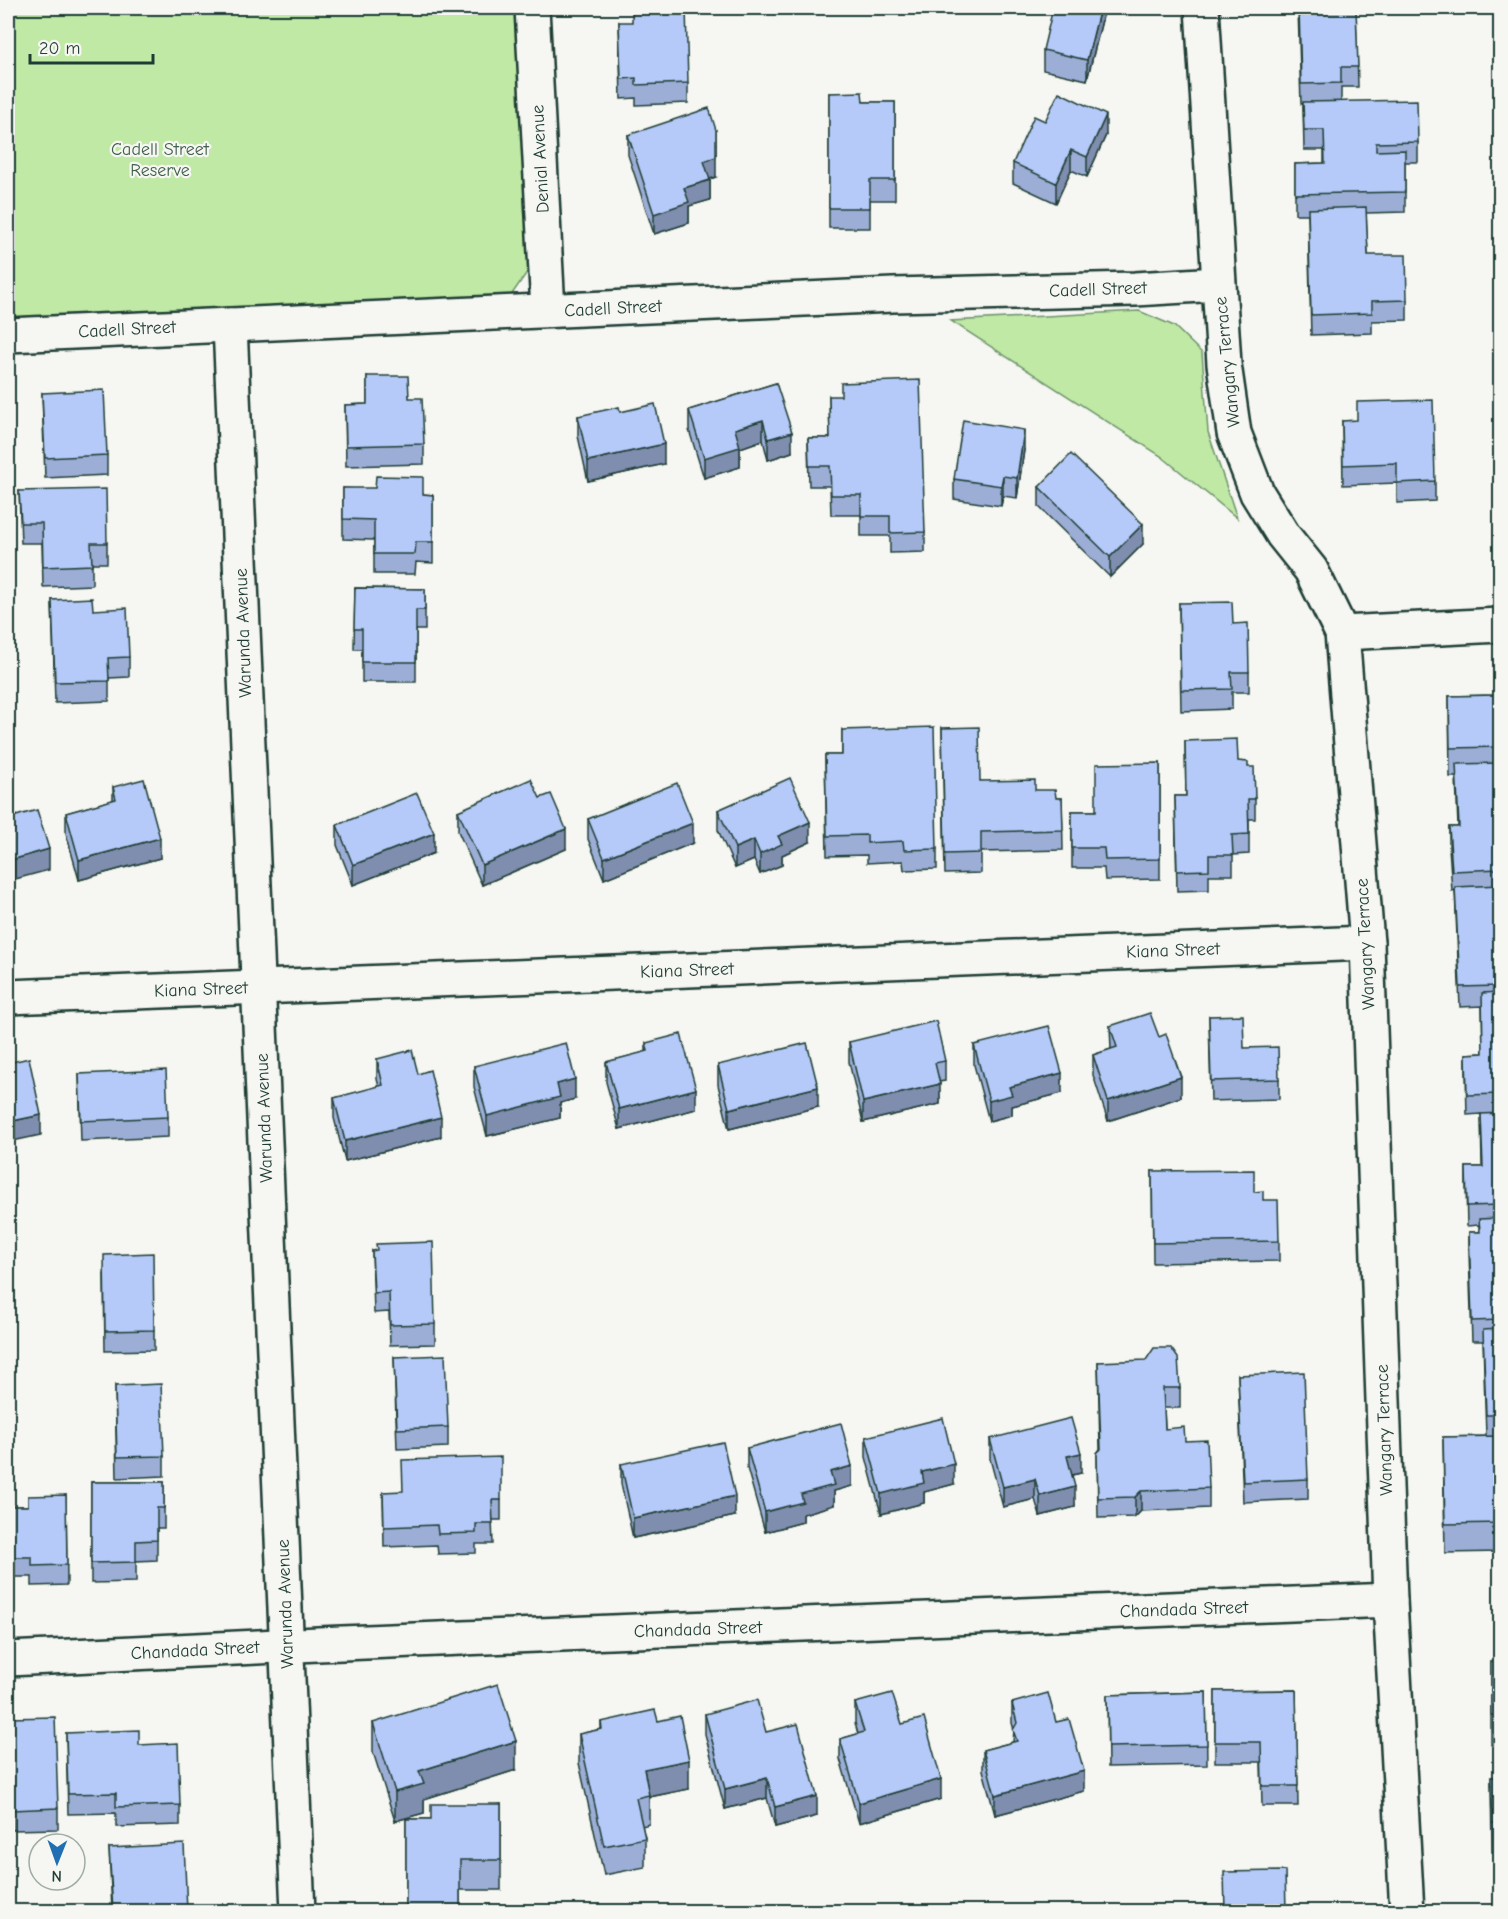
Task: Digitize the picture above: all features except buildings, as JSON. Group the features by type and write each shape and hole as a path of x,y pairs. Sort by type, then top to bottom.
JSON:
{"street":[{"name":"Denial Avenue","path":"532,8 548,310"},
{"name":"Wangary Terrace","path":"1202,8 1224,364 1234,433 1257,493 1283,535 1311,570 1342,633 1367,943 1390,1600 1407,1911"},
{"name":"Cadell Street","path":"8,335 893,295 1218,284"},
{"name":"Warunda Avenue","path":"230,325 298,1911"},
{"path":"1342,633 1500,625"},
{"name":"Kiana Street","path":"8,997 1367,943"},
{"name":"Chandada Street","path":"8,1659 1390,1600"}],"green space":[{"name":"Cadell Street Reserve","path":"8,8 519,8 532,265 510,297 8,318"},
{"path":"1139,311 1174,326 1202,353 1208,432 1237,518 1161,456 951,321"}]}
